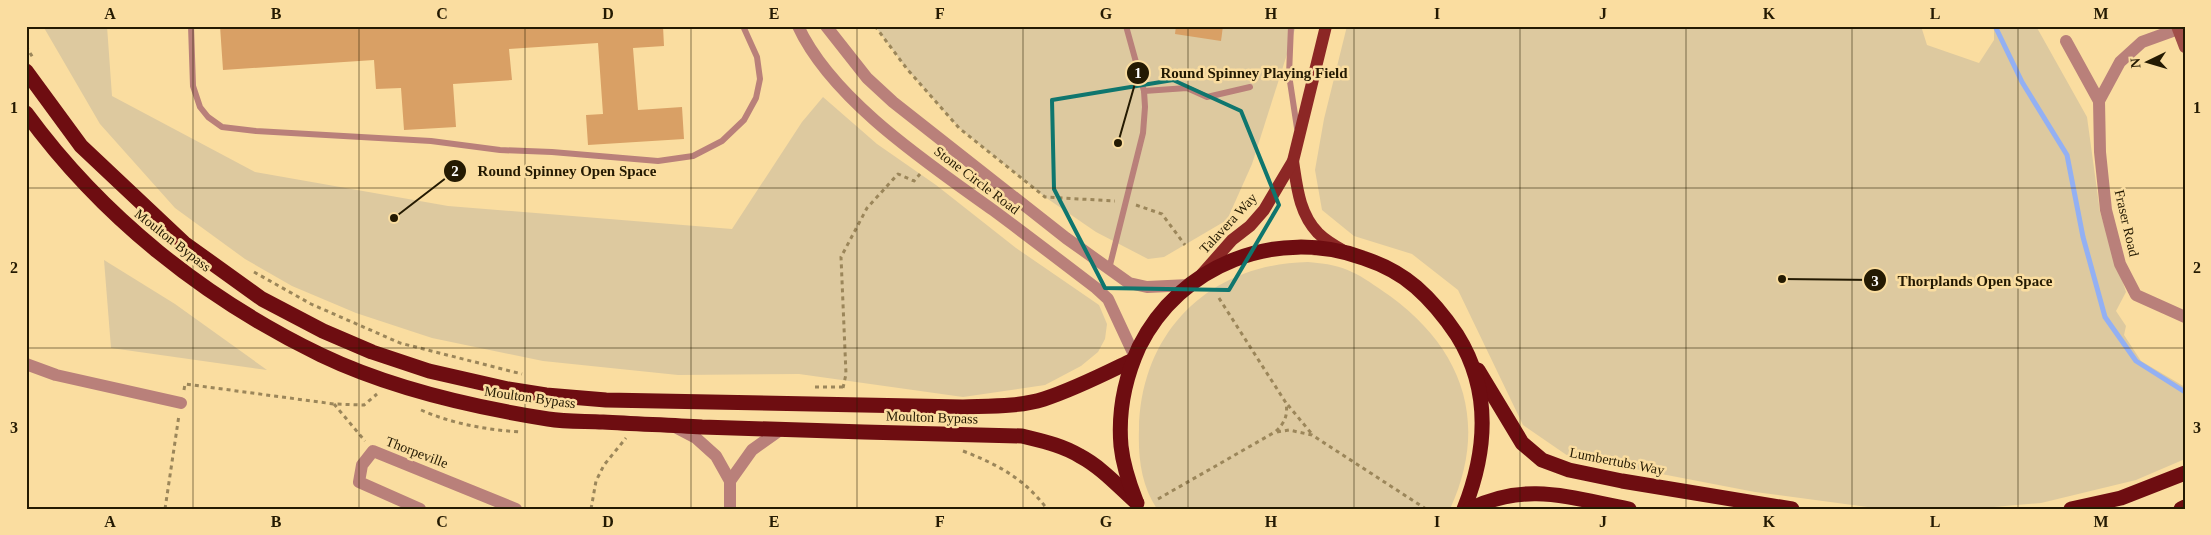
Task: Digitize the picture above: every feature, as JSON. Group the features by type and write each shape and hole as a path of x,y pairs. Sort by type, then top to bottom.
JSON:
{"highway":[{"name":"Moulton Bypass","path":"30,65 81,146 184,243 262,299 323,331 372,352 429,371 508,389 546,395 606,400 844,403 963,407 1006,406 1044,399 1090,381 1134,358"},
{"name":"Moulton Bypass","path":"26,114 50,146 91,192 155,250 244,314 323,356 391,382 462,403 551,420 780,430 1022,436 1052,443 1081,456 1108,477 1138,506"},
{"path":"1138,506 1127,476 1121,446 1121,427 1125,388 1134,358 1145,336 1157,318 1193,282 1228,262 1268,249 1310,246 1344,251 1381,264 1414,286 1443,314 1464,347 1476,379 1482,413 1482,447 1475,481 1464,509"},
{"name":"Lumbertubs Way","path":"1464,347 1522,443 1542,460 1569,470 1622,481 1792,509"},
{"path":"2071,509 2121,498 2185,473"},
{"path":"1470,509 1498,497 1528,493 1547,494 1629,509"},
{"path":"2180,509 2185,507"}],"main road":[{"name":"Talavera Way","path":"1193,282 1232,240 1250,226 1264,210 1293,161 1326,26"},
{"name":"Talavera Way","path":"1293,161 1298,194 1308,221 1319,234 1344,251"}],"street":[{"name":"Stone Circle Road","path":"798,26 822,64 845,91 871,116 928,163 1033,240 1108,299 1119,319 1134,358"},
{"name":"Stone Circle Road","path":"826,26 867,78 944,143 1066,238 1129,283 1147,287 1193,282"},
{"path":"2178,28 2185,47"},
{"name":"Fraser Road","path":"2099,101 2120,62 2142,42 2178,28"},
{"name":"Fraser Road","path":"2066,41 2099,101 2100,152 2106,210 2120,264 2136,295 2185,317"},
{"path":"26,364 56,375 181,402"},
{"path":"672,426 696,438 716,456 730,480 730,509"},
{"path":"730,480 752,450 780,430"},
{"name":"Thorpeville","path":"420,509 359,482 362,465 373,451 516,509"}],"lane":[{"path":"191,26 193,86 200,107 208,117 222,126 256,130 431,141 500,150 552,152 658,161 693,156 722,141 744,120 756,98 760,79 756,57 743,26"},
{"path":"1109,269 1143,133 1144,91 1126,26"},
{"path":"1291,26 1289,75 1299,137"},
{"path":"1144,91 1187,88 1207,97 1250,87"}],"path":[{"path":"875,26 924,89 959,128 1045,197 1126,202 1162,214 1185,245"},
{"path":"26,46 30,65"},
{"path":"944,143 959,128"},
{"path":"844,403 846,374 841,257 867,208 898,174 914,180 928,163"},
{"path":"250,270 311,304 400,343 530,376"},
{"path":"1217,295 1286,403 1312,435 1426,509"},
{"path":"165,509 185,384 334,404 364,405 391,382"},
{"path":"814,387 844,387"},
{"path":"1158,499 1276,432 1285,422 1287,414 1286,403"},
{"path":"334,404 373,451"},
{"path":"1276,432 1289,430 1312,435"},
{"path":"591,509 596,482 604,466 626,437"}],"highlighted area":[{"path":"1173,80 1241,111 1279,205 1229,290 1105,288 1054,189 1052,100"}],"shaded area":[{"path":"43,26 107,26 112,96 255,172 448,206 732,229 802,122 823,97 877,144 936,185 1016,248 1099,305 1107,324 1105,339 1098,352 1081,366 1045,385 963,397 799,374 678,375 543,361 432,338 356,313 292,286 245,259 175,208 100,124"},
{"path":"875,26 1296,26 1252,164 1227,220 1164,257 1148,259 1096,232 1045,197 959,128 907,69"},
{"path":"1347,26 1921,26 1927,45 1979,63 1994,40 1994,26 2036,26 2087,117 2100,212 2126,292 2116,311 2126,326 2124,335 2141,361 2185,387 2185,459 2136,480 2041,503 1971,509 1900,509 1875,508 1755,492 1568,456 1523,425 1458,290 1412,254 1354,236 1322,210 1315,170 1324,119"},
{"path":"104,260 175,304 267,370 111,348"},
{"path":"1308,262 1343,268 1390,296 1415,317 1436,340 1452,365 1462,391 1468,418 1467,447 1462,478 1450,509 1157,509 1144,481 1139,450 1139,429 1143,394 1152,362 1168,334 1188,310 1212,290 1241,275 1273,266"}],"building":[{"path":"220,26 663,26 664,46 633,48 638,110 682,107 684,139 588,145 586,115 603,114 598,43 509,49 512,80 453,84 456,127 404,130 401,88 376,89 374,60 223,70"},
{"path":"1176,26 1223,26 1221,41 1175,34"}],"waterway":[{"path":"1995,26 2022,82 2067,155 2083,237 2105,317 2136,361 2185,392"}],"place":[{"name":"Round Spinney Playing Field","path":"1118,143"},
{"name":"Round Spinney Open Space","path":"394,218"},
{"name":"Thorplands Open Space","path":"1782,279"}]}
